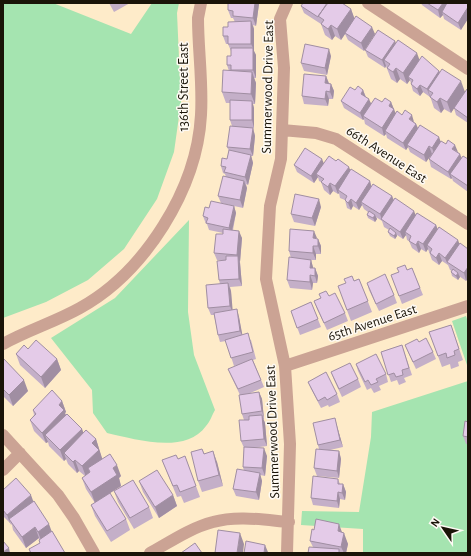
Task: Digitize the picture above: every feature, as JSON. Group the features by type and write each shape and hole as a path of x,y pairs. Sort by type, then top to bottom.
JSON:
{"street":[{"name":"136th Street East","path":"3,344 81,307 97,296 140,258 170,214 182,192 192,167 198,142 201,115 198,18 201,3"},
{"name":"Summerwood Drive East","path":"287,3 280,19 284,68 282,160 270,206 266,278 285,366 290,444 287,553"},
{"path":"368,3 468,69"},
{"name":"66th Avenue East","path":"282,130 316,133 336,139 468,224"},
{"name":"65th Avenue East","path":"285,366 468,306"},
{"path":"3,435 58,495 74,518 94,553"},
{"path":"3,470 20,453"},
{"path":"150,553 192,529 214,521 237,518 289,522"}],"green space":[{"path":"3,3 53,3 131,34 152,3 179,3 177,13 181,102 174,152 157,199 124,249 88,280 46,302 3,318"},
{"path":"189,220 188,312 194,355 215,410 206,426 197,435 186,440 173,443 159,443 131,439 107,433 93,413 92,390 51,338 115,298"},
{"path":"466,316 468,322 468,368 452,321"},
{"path":"468,381 468,553 363,553 363,529 301,525 302,511 359,512 371,437 372,412"}],"building":[{"path":"228,3 255,3 253,18 233,16 233,11 228,10"},
{"path":"303,3 327,3 318,17 301,6"},
{"path":"328,3 342,3 351,9 337,29 331,25 328,29 321,24 324,20 318,16"},
{"path":"427,3 443,3 438,10"},
{"path":"447,3 468,3 468,7 458,23 442,12"},
{"path":"356,16 372,27 361,43 345,33"},
{"path":"251,21 251,44 228,44 228,36 223,36 223,27 228,27 228,22"},
{"path":"378,30 395,41 382,60 365,50"},
{"path":"398,40 417,53 403,73 396,68 393,72 387,68 390,64 384,60"},
{"path":"305,44 329,49 325,68 301,63"},
{"path":"231,48 253,48 253,70 231,70 231,65 227,65 227,56 231,56"},
{"path":"422,56 439,71 427,89 420,85 417,89 411,84 413,80 408,77"},
{"path":"442,69 461,81 447,102 440,98 437,102 430,97 433,93 428,90"},
{"path":"223,70 252,72 251,94 222,92"},
{"path":"304,74 326,76 325,83 331,84 330,92 326,91 325,99 302,96"},
{"path":"358,86 363,90 361,94 369,99 360,113 341,101 350,87 355,90"},
{"path":"467,89 468,90 468,118 454,108"},
{"path":"375,98 382,102 385,98 391,102 389,106 394,109 382,128 363,116"},
{"path":"230,100 252,101 252,120 230,120"},
{"path":"405,110 412,115 409,119 416,124 403,143 385,131 397,111 402,115"},
{"path":"420,125 439,137 432,148 429,146 424,155 407,145"},
{"path":"230,126 253,128 250,149 227,147"},
{"path":"448,140 455,145 452,149 460,154 448,172 429,159 441,141 446,144"},
{"path":"305,148 322,159 311,176 294,165"},
{"path":"229,150 251,155 245,177 224,172 226,167 221,166 222,158 227,159"},
{"path":"329,156 336,161 338,159 349,167 335,186 330,183 328,187 321,182 324,179 316,174"},
{"path":"463,156 468,159 468,186 450,174"},
{"path":"351,169 370,181 356,203 351,199 348,203 345,200 347,196 338,190"},
{"path":"223,176 244,181 240,200 218,196"},
{"path":"373,184 392,196 380,214 361,202"},
{"path":"295,194 319,199 312,218 291,214"},
{"path":"395,198 414,211 400,232 381,219"},
{"path":"211,201 234,206 229,228 206,223 208,218 203,216 205,207 209,208"},
{"path":"369,211 375,215 373,218 367,215"},
{"path":"417,213 436,225 423,244 418,241 416,245 409,241 411,236 405,232"},
{"path":"439,227 458,240 445,258 439,253 436,258 430,253 432,249 427,245"},
{"path":"390,228 396,233 394,236 388,232"},
{"path":"223,229 239,231 237,255 214,253 216,234 223,234"},
{"path":"290,229 314,231 313,238 318,239 318,246 313,246 313,253 289,251"},
{"path":"460,243 468,249 468,267 464,273 447,262"},
{"path":"226,256 238,256 239,279 219,280 217,261 226,260"},
{"path":"289,257 311,260 310,268 315,268 315,276 310,275 310,282 287,280"},
{"path":"405,265 407,270 412,268 420,288 399,296 391,275 399,272 397,268"},
{"path":"453,269 458,273 456,276 451,272"},
{"path":"385,274 394,295 376,304 367,283"},
{"path":"352,276 354,281 359,279 368,301 347,310 338,286 346,283 344,279"},
{"path":"228,283 230,306 208,308 206,285"},
{"path":"326,291 329,296 335,293 345,313 324,323 314,301 321,298 319,294"},
{"path":"311,302 318,319 297,328 291,311"},
{"path":"237,309 240,331 218,335 214,313"},
{"path":"451,325 459,349 454,351 455,355 447,358 446,353 438,356 429,332"},
{"path":"248,333 253,352 231,358 225,340"},
{"path":"426,338 433,352 413,362 405,345 417,339 419,342"},
{"path":"36,340 57,359 41,377 16,354 24,345 28,349"},
{"path":"402,345 409,368 402,370 403,375 396,377 394,373 388,375 381,352"},
{"path":"376,354 386,374 376,379 378,382 371,385 368,380 365,382 356,364"},
{"path":"3,358 24,380 9,395 3,389"},
{"path":"252,359 261,380 238,389 228,369"},
{"path":"350,363 358,379 339,389 331,372"},
{"path":"326,372 337,394 327,400 325,397 318,401 308,382"},
{"path":"52,390 62,401 59,405 64,410 42,433 30,420 36,414 33,410"},
{"path":"259,392 262,411 242,414 239,395"},
{"path":"67,414 82,429 60,450 45,435"},
{"path":"262,415 264,439 241,441 239,420 249,420 249,416"},
{"path":"335,418 340,440 318,445 313,423"},
{"path":"465,421 468,422 468,437 463,436"},
{"path":"86,430 96,439 92,443 99,450 82,466 75,460 73,462 64,453"},
{"path":"244,447 264,448 262,468 243,467"},
{"path":"202,449 204,454 213,451 219,475 198,481 191,452"},
{"path":"316,449 339,451 337,471 314,468"},
{"path":"110,454 117,465 113,468 117,475 91,492 82,478 90,472 88,468"},
{"path":"176,455 178,459 185,456 196,486 180,492 177,485 173,486 162,460"},
{"path":"237,469 260,473 256,492 233,489"},
{"path":"157,470 173,495 155,507 139,481"},
{"path":"313,476 338,479 338,484 343,484 342,493 338,492 337,501 311,498"},
{"path":"16,478 31,495 7,515 3,510 3,490"},
{"path":"133,480 149,507 130,518 114,491"},
{"path":"110,493 126,519 107,531 91,505"},
{"path":"34,501 49,524 38,532 35,527 22,537 9,519"},
{"path":"316,519 339,524 338,531 344,533 341,547 310,541 312,529 314,530"},
{"path":"218,530 240,533 237,553 215,553"},
{"path":"52,531 65,553 31,553 29,549 40,543 39,540"},
{"path":"3,541 9,548 3,552"},
{"path":"246,541 265,545 264,553 244,553"},
{"path":"195,543 202,553 181,553"},
{"path":"309,547 339,549 339,553 308,553"}]}
